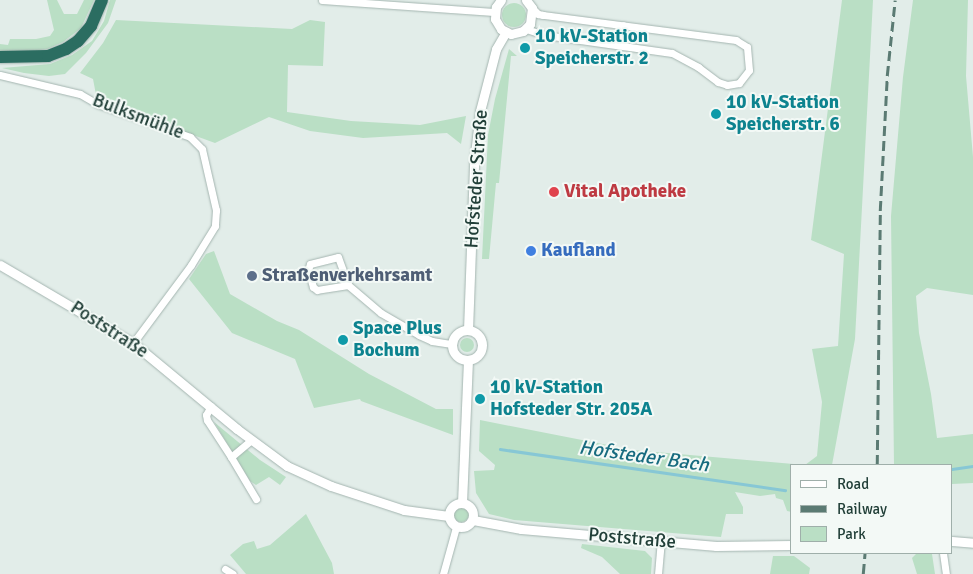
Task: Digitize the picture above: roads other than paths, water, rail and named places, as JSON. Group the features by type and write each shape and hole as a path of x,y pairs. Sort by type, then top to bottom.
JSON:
{"highway":[{"path":"0,57 48,56 66,49 78,40 91,26 102,0"}],"street":[{"path":"322,0 494,12"},
{"path":"501,0 494,12 497,24 506,32 517,34 526,29 532,19 532,8"},
{"path":"526,0 538,14 736,40 747,47 749,70 739,83 727,85 718,82 698,67 672,53 545,36 526,29"},
{"path":"620,45 623,25"},
{"name":"Hofsteder Straße","path":"468,330 474,163 478,121 496,50 506,32"},
{"name":"Bulksmühle","path":"0,75 80,94 97,104 190,137 202,149 216,210 215,226 191,265 134,343"},
{"path":"348,285 317,290 313,287 308,270 310,264 338,257 348,285 381,313 432,341 452,344"},
{"name":"Poststraße","path":"0,265 134,343 280,462 331,486 404,510 449,516"},
{"path":"468,330 480,336 482,347 476,357 468,360 457,356 452,344 457,334 468,330"},
{"path":"462,503 468,360"},
{"path":"211,406 206,415 207,420 256,499"},
{"path":"231,457 251,440"},
{"path":"462,503 472,510 473,520 464,528 456,527 451,522 449,516 453,506 462,503"},
{"name":"Poststraße","path":"473,520 521,529 732,547 790,545"},
{"path":"443,574 456,527"},
{"path":"658,574 661,541"},
{"path":"953,541 973,543"},
{"path":"943,554 946,574"},
{"path":"225,569 233,574"}],"waterway":[{"name":"Hofsteder Bach","path":"500,449 785,490"},
{"name":"Hofsteder Bach","path":"953,469 973,466"}],"railway":[{"path":"877,464 880,211 887,76 895,0"},
{"path":"863,574 865,554"}],"place":[{"name":"10 kV-Station Speicherstr. 2","path":"525,48"},
{"name":"10 kV-Station Speicherstr. 6","path":"716,114"},
{"name":"Vital Apotheke","path":"554,192"},
{"name":"Kaufland","path":"531,251"},
{"name":"Straßenverkehrsamt","path":"252,276"},
{"name":"Space Plus Bochum","path":"343,340"},
{"name":"10 kV-Station Hofsteder Str. 205A","path":"480,399"}]}
